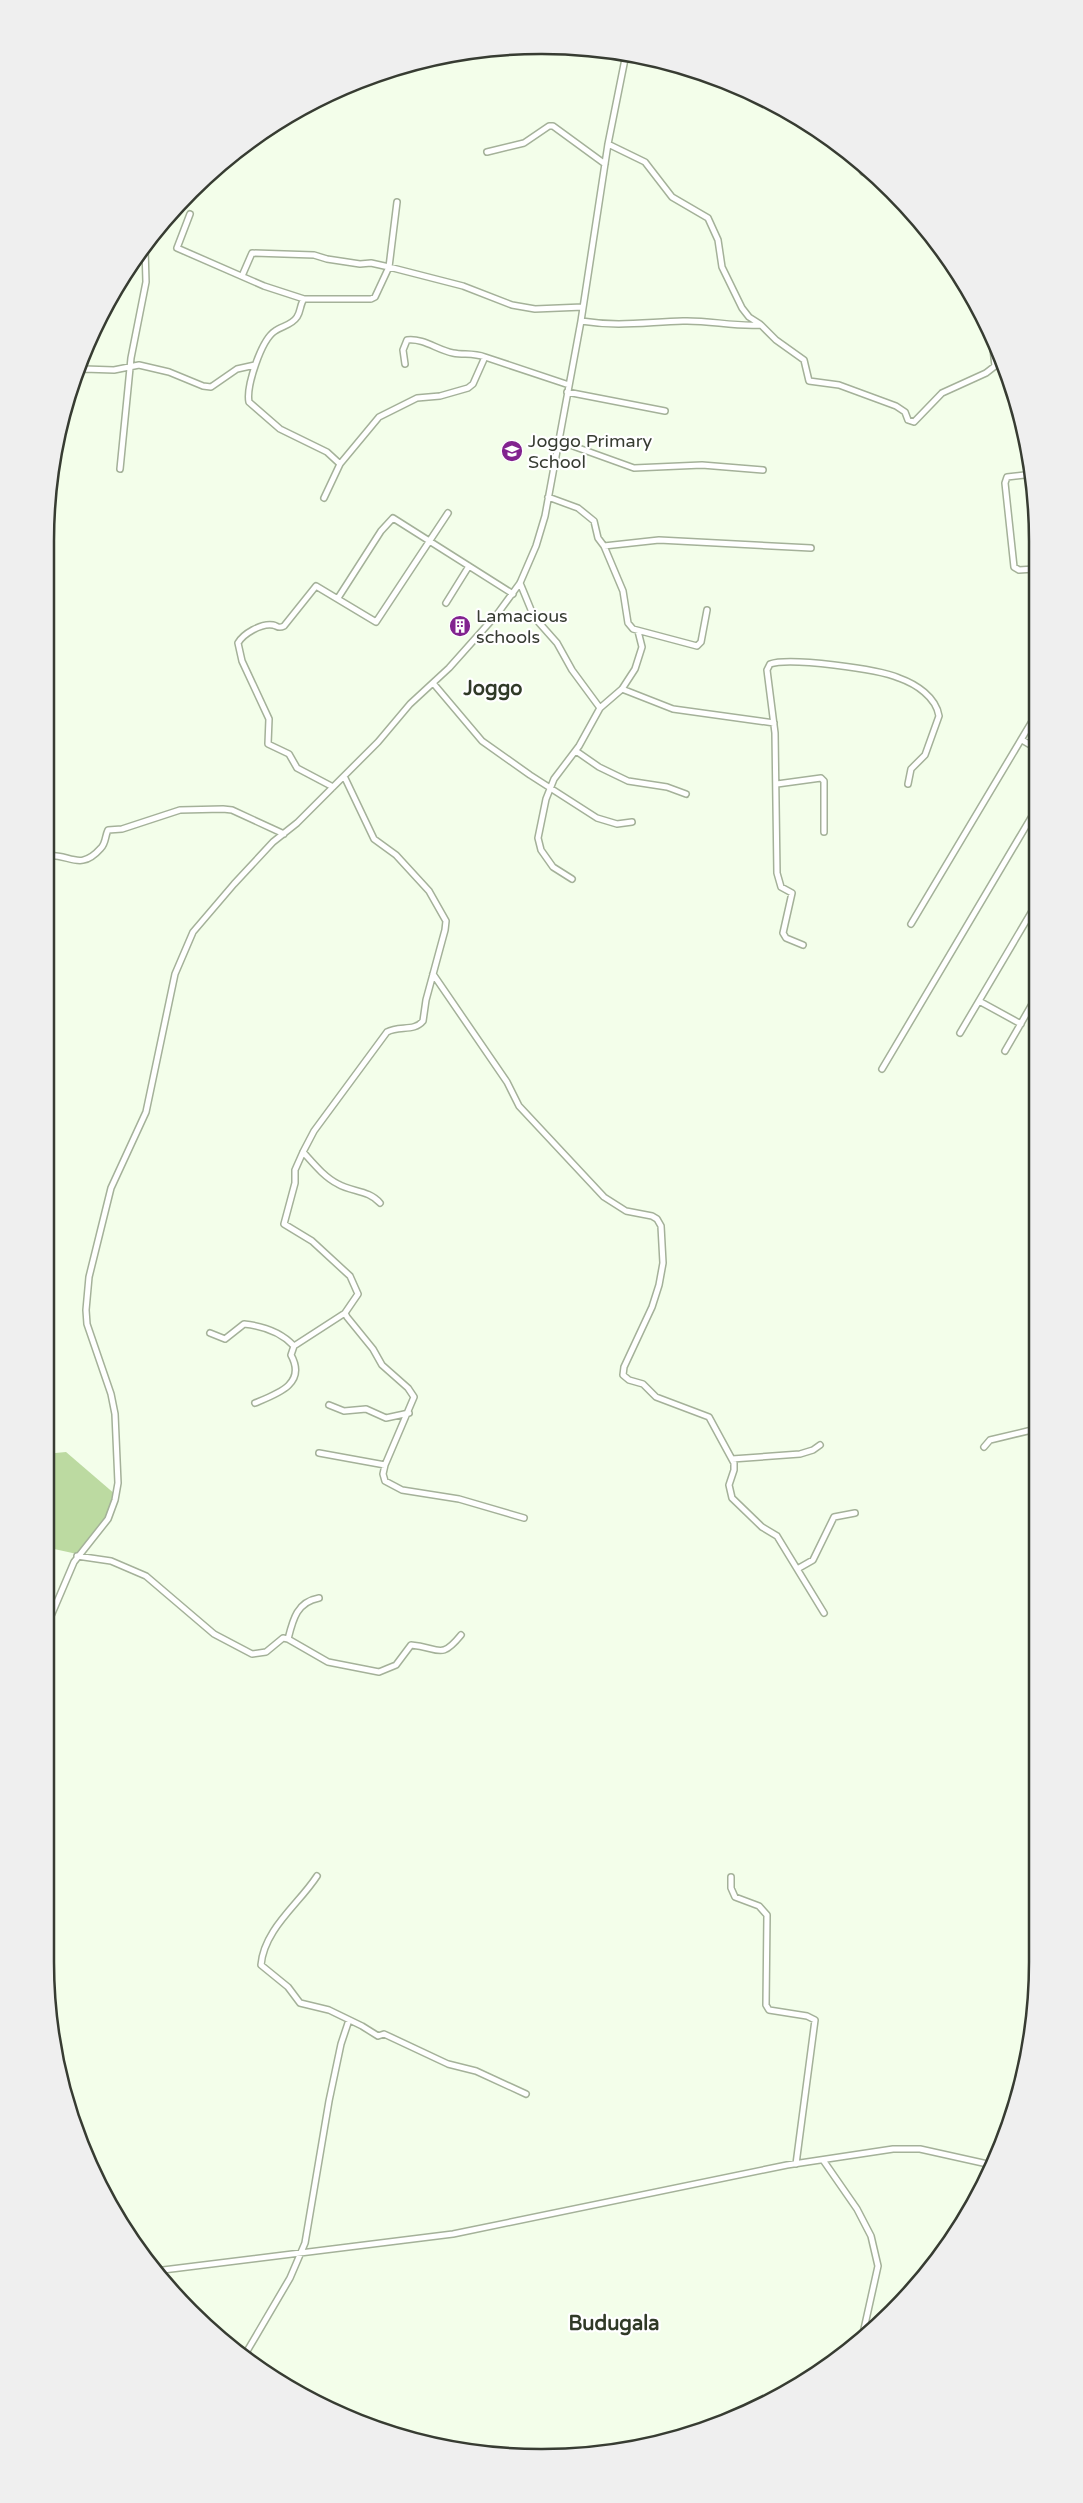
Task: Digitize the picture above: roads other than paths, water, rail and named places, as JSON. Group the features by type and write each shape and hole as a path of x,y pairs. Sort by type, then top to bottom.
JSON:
{"street":[{"path":"54,1606 64,1580 77,1556 108,1519 115,1500 118,1483 115,1414 111,1394 87,1324 86,1310 89,1277 97,1238 111,1188 146,1112 175,974 193,932 215,905 378,742 410,704 475,640 520,583 536,546 548,497 581,321 608,144 625,61"},
{"path":"487,152 524,143 549,126 554,126 605,164"},
{"path":"608,144 645,162 672,197 708,218 718,240 722,267 737,294 742,308 749,317 776,340 804,360 809,381 839,385 896,406 905,412 908,420 914,422 942,393 986,373 996,366"},
{"path":"190,214 177,248 264,286 304,299 371,299 375,297 389,266 397,202"},
{"path":"242,276 252,253 314,255 327,260 389,266 463,286 512,305 535,309 583,307"},
{"path":"120,469 131,366 146,282 145,259"},
{"path":"304,299 298,316 292,322 273,332 267,339 248,385 249,402 280,429 327,452 340,464"},
{"path":"581,321 610,326 684,321 748,326 760,325"},
{"path":"405,364 405,342 413,339 452,353 472,353 569,385"},
{"path":"324,498 340,464 379,416 417,398 440,396 468,388 473,384 484,357"},
{"path":"86,369 114,370 131,366 169,372 203,386 211,386 237,369 255,365"},
{"path":"567,392 665,411"},
{"path":"558,442 634,468 702,465 763,470"},
{"path":"1024,475 1008,477 1005,483 1014,567 1019,570 1029,569"},
{"path":"548,497 578,508 588,514 594,521 598,538 604,546 623,591 628,623 638,631 697,646 700,642 707,610"},
{"path":"333,786 296,768 289,754 268,744 267,738 270,723 242,661 238,643 247,632 268,625 279,628 284,626 316,586 376,622 432,541 448,513"},
{"path":"338,598 381,531 393,518 513,594"},
{"path":"604,546 659,540 811,548"},
{"path":"446,603 469,566"},
{"path":"520,583 534,617 557,643 572,670 600,708"},
{"path":"572,879 553,867 540,850 538,838 540,823 549,788 576,751 600,708 622,689 640,659 642,641 638,631"},
{"path":"802,945 786,938 783,933 792,893 781,887 777,873 774,723 767,670 770,664 775,662 845,666 899,678 933,699 939,716 925,755 910,769 908,784"},
{"path":"433,683 482,741 549,788 597,818 616,824 632,822"},
{"path":"622,689 673,709 774,723"},
{"path":"911,924 1029,727"},
{"path":"1022,740 1029,744"},
{"path":"576,751 628,781 658,785 686,794"},
{"path":"255,1403 283,1391 290,1385 296,1368 291,1355 294,1346 345,1313 358,1294 350,1276 312,1241 284,1224 295,1183 296,1170 314,1131 387,1032 398,1028 414,1028 423,1021 445,930 446,921 429,891 405,864 374,839 344,776"},
{"path":"776,784 821,778 824,781 824,832"},
{"path":"54,855 73,862 85,860 102,848 108,830 122,829 152,818 191,809 232,810 284,834"},
{"path":"882,1069 1029,821"},
{"path":"960,1033 1029,916"},
{"path":"433,974 507,1082 519,1106 604,1197 626,1211 652,1216 657,1219 660,1226 662,1273 652,1307 624,1367 623,1375 629,1380 643,1384 656,1397 709,1417 732,1460 734,1470 728,1485 732,1498 740,1508 751,1514 762,1527 777,1536 799,1568 824,1613"},
{"path":"979,1001 1021,1024"},
{"path":"1005,1051 1029,1010"},
{"path":"303,1152 317,1167 338,1184 368,1193 380,1203"},
{"path":"345,1313 373,1349 382,1365 412,1394 414,1401 385,1465 383,1474 385,1482 393,1487 459,1499 524,1518"},
{"path":"210,1332 225,1339 244,1324 262,1326 289,1340 294,1346"},
{"path":"329,1405 344,1411 366,1409 386,1418 409,1413"},
{"path":"984,1447 990,1440 1029,1431"},
{"path":"732,1460 800,1454 813,1450 820,1444"},
{"path":"319,1453 385,1465"},
{"path":"799,1568 812,1560 834,1517 855,1513"},
{"path":"77,1556 111,1561 146,1576 214,1634 252,1654 266,1652 279,1641 288,1638 328,1662 379,1672 396,1665 411,1645 443,1651 449,1649 461,1635"},
{"path":"288,1638 298,1610 303,1603 319,1598"},
{"path":"317,1876 271,1935 264,1948 262,1965 288,1988 300,2003 329,2010 368,2029 374,2035 384,2034 448,2064 476,2071 526,2094"},
{"path":"732,1877 731,1888 735,1897 759,1906 767,1914 766,2005 769,2010 807,2016 815,2020 796,2164"},
{"path":"248,2350 302,2253 308,2230 329,2101 341,2044 349,2020"},
{"path":"164,2270 453,2234 796,2164 909,2148 985,2163"},
{"path":"823,2160 857,2209 871,2236 878,2266 865,2327"}],"place":[{"name":"Joggo Primary School","path":"512,451"},
{"name":"Lamacious schools","path":"460,626"}],"district":[{"name":"Joggo","path":"493,688"},
{"name":"Budugala","path":"614,2323"}]}
